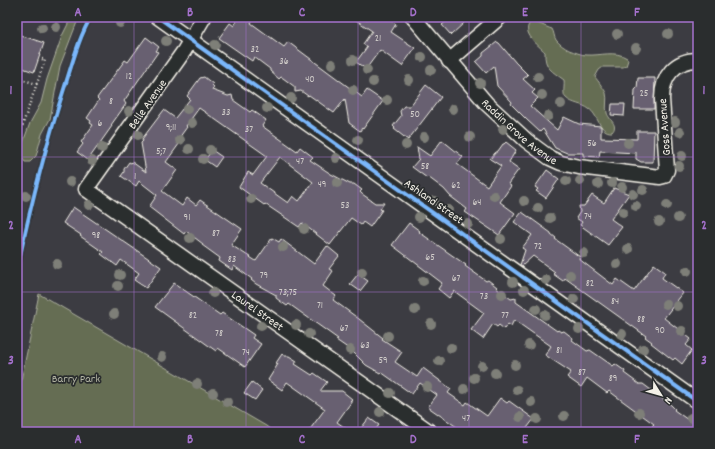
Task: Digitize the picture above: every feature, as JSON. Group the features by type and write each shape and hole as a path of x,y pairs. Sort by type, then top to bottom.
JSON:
{"street":[{"name":"Ashland Street","path":"158,17 698,402"},
{"name":"Belle Avenue","path":"86,189 191,40 204,17"},
{"name":"Raddin Grove Avenue","path":"413,17 492,110 532,145 554,160 564,164 586,168 660,177 665,175"},
{"path":"449,61 500,17"},
{"name":"Goss Avenue","path":"665,175 667,170 662,89 666,79 677,65 682,62 698,60"},
{"name":"Laurel Street","path":"86,189 430,432"}],"path":[{"path":"17,141 19,131 45,60 39,58"},
{"path":"17,78 37,84"}],"green space":[{"path":"69,17 79,17 60,66 50,119 42,134 36,156 30,162 25,162 22,158 21,148 30,123 41,103 47,79 62,36 68,24"},
{"path":"531,22 552,29 556,40 569,50 585,55 618,54 627,58 628,60 626,66 603,67 599,70 595,77 606,93 607,113 614,125 612,132 604,130 592,111 584,106 571,102 565,97 564,80 547,66 545,52 529,34 528,26"},
{"name":"Barry Park","path":"39,294 274,432 17,432 17,400"}],"building":[{"path":"239,17 254,17 251,23 284,47 288,42 362,97 367,90 383,101 363,129 362,128 360,131 349,123 345,99 334,113 309,95 308,96 301,91 295,92 295,87 281,77 279,79 270,71 270,69 254,57 252,61 219,38 230,23 234,26"},
{"path":"385,17 396,24 391,32 415,48 402,66 380,50 366,69 356,62 367,47 363,44 372,31 356,20"},
{"path":"451,17 459,17 464,23 451,35 442,25"},
{"path":"17,34 44,43 34,72 17,66"},
{"path":"146,37 159,47 156,51 158,52 124,101 126,104 88,160 77,152 83,144 81,142 93,125 87,118 99,100 97,98 125,60 128,62"},
{"path":"497,42 528,75 523,79 535,90 532,93 538,98 530,106 557,130 564,117 579,124 601,126 601,138 637,139 637,131 654,131 653,162 641,162 636,159 636,153 600,151 599,157 583,156 583,153 567,153 555,148 543,129 540,132 527,120 511,104 512,102 497,86 494,66 486,73 476,62 483,56 483,53"},
{"path":"204,77 213,84 212,85 214,87 212,90 228,96 232,95 233,100 250,112 252,110 266,120 262,126 297,151 300,147 313,157 310,160 331,174 350,184 354,184 362,190 360,192 362,194 375,203 384,203 380,209 382,210 370,227 363,222 361,225 351,218 330,245 302,223 299,227 239,187 248,172 253,175 267,156 199,108 179,138 182,140 166,162 177,170 162,191 182,206 187,198 196,205 200,200 242,229 231,245 256,261 272,238 279,242 281,239 314,264 327,246 339,256 329,269 333,271 323,286 336,296 333,300 383,338 382,339 402,352 395,362 417,377 423,368 451,389 448,393 465,405 467,402 487,416 500,398 507,403 509,401 534,419 524,432 464,432 428,407 437,395 420,383 412,394 381,372 380,373 366,365 352,351 336,340 338,339 289,304 287,306 276,298 276,295 256,284 251,280 252,279 234,266 232,270 219,261 220,258 202,245 203,244 186,231 184,234 149,207 157,195 139,181 136,186 121,176 129,162 132,162 146,172 141,143 143,141 142,139 164,110 175,118 190,99 187,96 200,78","holes":["280,157 313,182 299,201 293,196 288,203 260,183"]},
{"path":"638,78 655,78 654,109 634,109 635,90 637,88"},
{"path":"426,85 441,97 408,140 394,129 395,128 393,126 401,116 400,111 404,106 410,106"},
{"path":"612,104 625,104 624,116 611,115"},
{"path":"442,140 463,157 457,164 487,186 501,166 490,159 506,142 516,150 509,162 519,169 508,184 511,186 500,202 515,213 499,235 465,212 467,209 450,196 444,189 412,167 419,159 417,147 430,156"},
{"path":"212,150 222,157 215,167 205,160"},
{"path":"547,170 559,179 546,198 536,191 538,189 535,187"},
{"path":"614,188 629,194 611,219 622,227 608,245 580,225 582,222 576,218 580,212 579,206 584,206 592,195 604,203"},
{"path":"73,207 161,267 146,288 134,280 139,273 121,260 117,266 101,254 103,252 63,223"},
{"path":"522,212 551,233 556,238 555,239 580,257 579,259 613,285 617,279 634,291 654,264 665,272 662,278 683,293 664,318 691,339 686,345 692,350 682,364 675,358 673,360 651,343 652,342 645,337 646,336 565,278 563,281 553,274 555,272 533,256 522,266 520,265 525,250 522,248 532,235 514,222"},
{"path":"409,223 420,231 419,232 466,265 465,266 486,281 488,280 511,299 516,298 516,302 557,331 564,331 573,338 572,340 587,351 590,350 613,366 615,364 639,384 643,384 671,405 675,409 674,410 698,427 698,432 661,432 652,426 654,424 609,391 607,393 587,378 581,387 567,377 571,372 545,355 551,346 514,320 511,326 508,324 504,329 499,325 497,327 493,324 483,339 471,330 484,313 454,291 449,298 438,289 442,283 392,245"},
{"path":"358,274 368,281 360,291 350,284"},
{"path":"174,283 220,315 222,313 254,335 252,338 261,344 245,367 218,348 216,351 155,307"},
{"path":"282,354 284,356 289,356 297,361 295,364 312,375 314,373 327,382 320,391 342,391 352,399 337,422 351,432 308,432 325,409 287,382 282,390 268,380 278,364 276,363"},
{"path":"252,382 262,390 255,400 244,393"},
{"path":"369,418 379,425 374,432 358,432"}],"cycle path":[{"path":"17,270 50,133 82,34 91,17"},
{"path":"158,17 698,402"}]}
